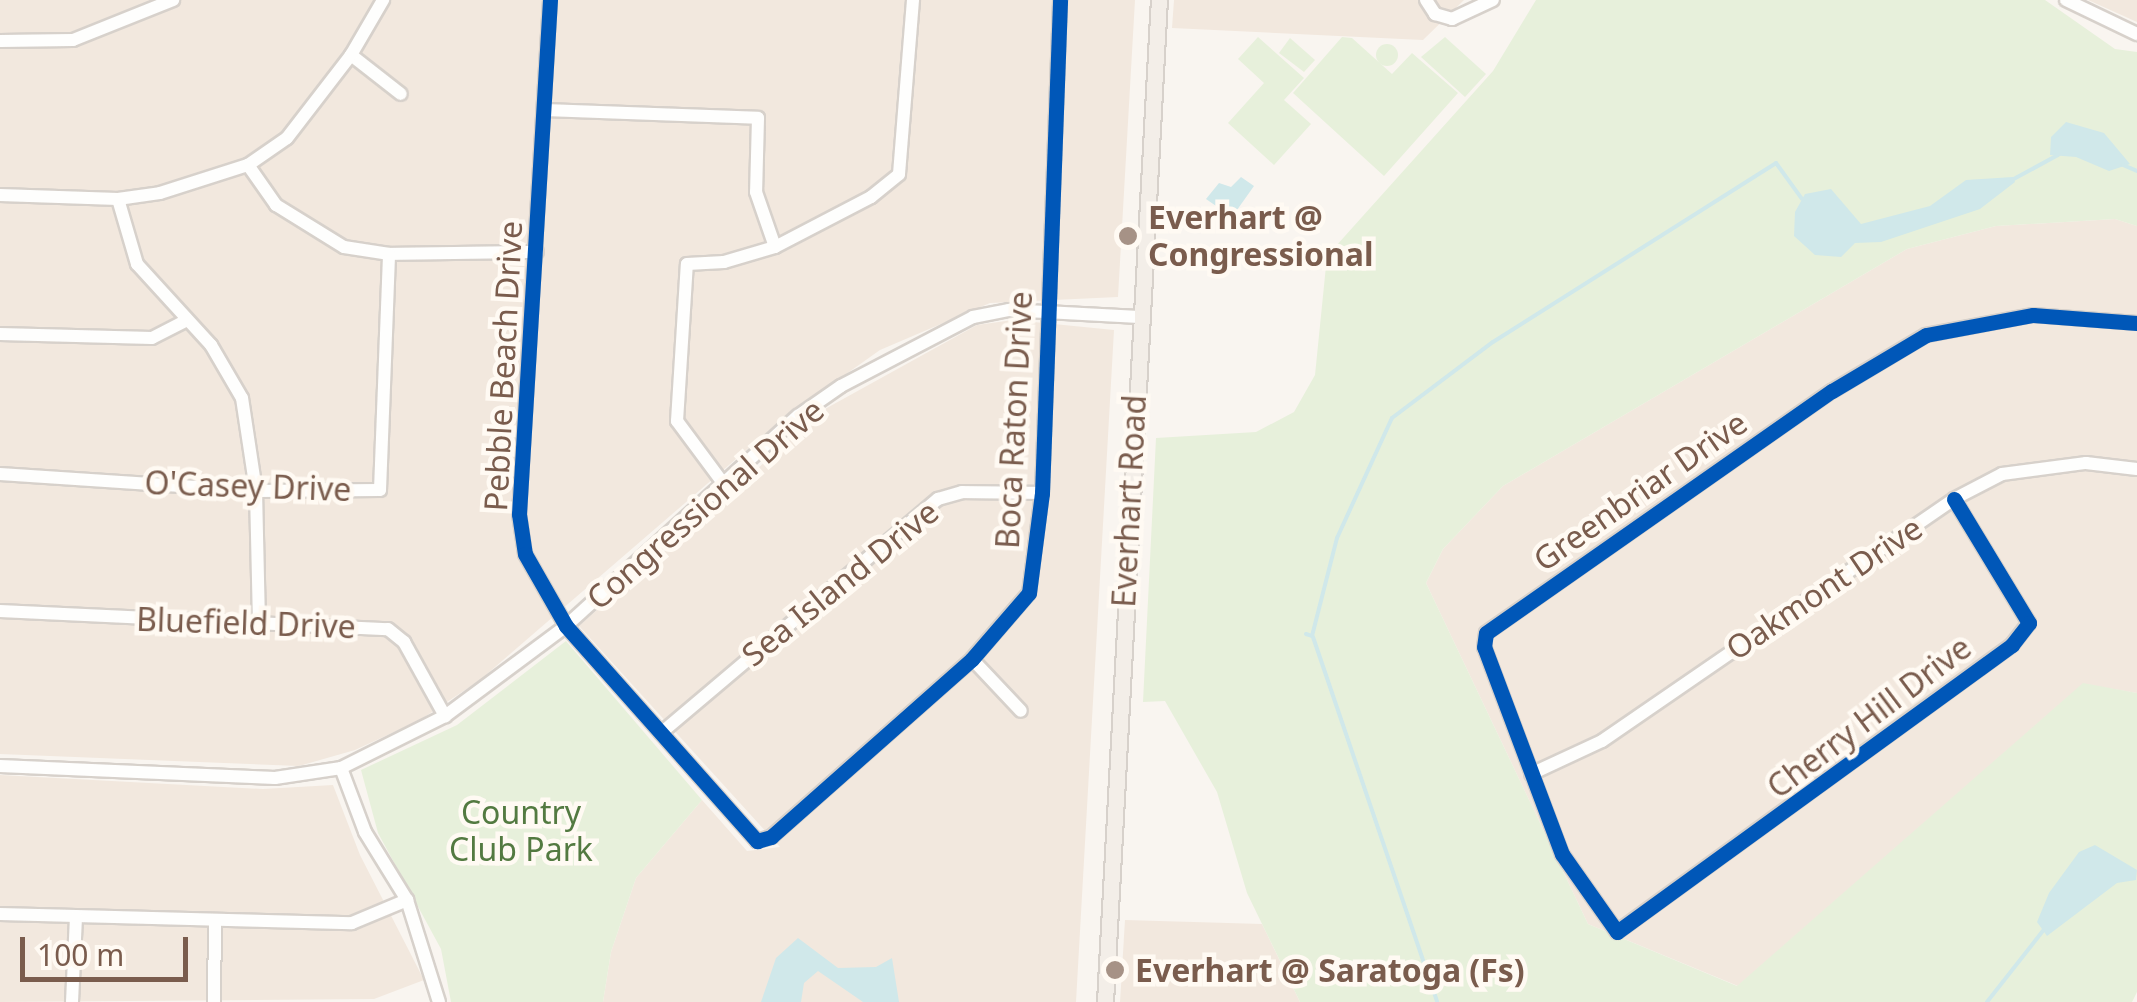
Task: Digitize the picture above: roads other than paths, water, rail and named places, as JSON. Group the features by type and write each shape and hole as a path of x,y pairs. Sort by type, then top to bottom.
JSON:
{"main road":[{"name":"Everhart Road","path":"1105,1002 1138,317 1159,0"}],"street":[{"path":"0,41 74,40 173,0"},
{"path":"0,194 118,199 160,193 248,165 287,138 351,55 383,0"},
{"name":"Pebble Beach Drive","path":"550,0 519,514 534,576 566,626 758,841"},
{"path":"723,483 677,421 687,264 724,262 775,247 871,197 899,174 913,0"},
{"name":"Boca Raton Drive","path":"758,841 770,838 972,659 1029,593 1042,493 1060,0"},
{"path":"1426,0 1435,14 1452,19 1492,0"},
{"path":"2066,0 2137,34"},
{"path":"351,55 401,94"},
{"path":"544,110 758,118 756,192 775,247"},
{"path":"248,165 276,205 344,247 388,254 537,252"},
{"path":"118,199 136,264 236,384 256,491 259,626"},
{"name":"O'Casey Drive","path":"0,474 256,491 380,490 388,254"},
{"name":"Congressional Drive","path":"0,766 275,778 340,768 445,716 566,626 812,406 938,331 1010,310 1138,317"},
{"name":"Greenbriar Drive","path":"1617,932 1562,854 1484,647 1486,633 1832,391 1926,334 2033,315 2137,322"},
{"path":"0,334 152,338 185,320"},
{"name":"Oakmont Drive","path":"1531,774 1602,741 1954,499 2002,474 2086,463 2137,469"},
{"name":"Sea Island Drive","path":"661,733 938,499 962,492 1042,493"},
{"name":"Cherry Hill Drive","path":"1617,932 2012,645 2029,624 1954,499"},
{"name":"Bluefield Drive","path":"0,610 259,626 388,629 404,642 445,716"},
{"path":"972,659 1021,711"},
{"path":"340,768 365,832 406,900 439,1002"},
{"path":"0,914 215,923 352,923 406,900"},
{"path":"72,1002 76,917"},
{"path":"214,1002 215,923"}],"water":[{"path":"2066,122 2104,133 2130,164 2109,171 2076,157 2050,155 2051,137"},
{"path":"1241,177 1254,186 1232,217 1206,199 1219,183 1231,187"},
{"path":"2013,177 2015,182 1980,209 1881,242 1855,243 1841,257 1815,255 1794,236 1795,212 1805,194 1831,189 1861,224 1930,206 1966,180"},
{"path":"2095,845 2137,870 2136,880 2117,883 2047,936 2037,922 2049,893 2079,852"},
{"path":"798,938 838,968 876,967 892,958 899,1002 863,1002 818,971 804,983 801,1002 761,1002 776,958"}],"waterway":[{"path":"2010,181 2058,155"},
{"path":"1306,634 1312,636 1337,538 1392,418 1493,342 1776,163 1802,199"},
{"path":"2123,165 2137,171"},
{"path":"1313,637 1437,1002"},
{"path":"1987,1002 2046,927"}],"place":[{"name":"Everhart @ Congressional","path":"1128,236"},
{"name":"Everhart @ Saratoga (Fs)","path":"1115,970"}],"park label":[{"name":"Country Club Park","path":"521,832"}]}
